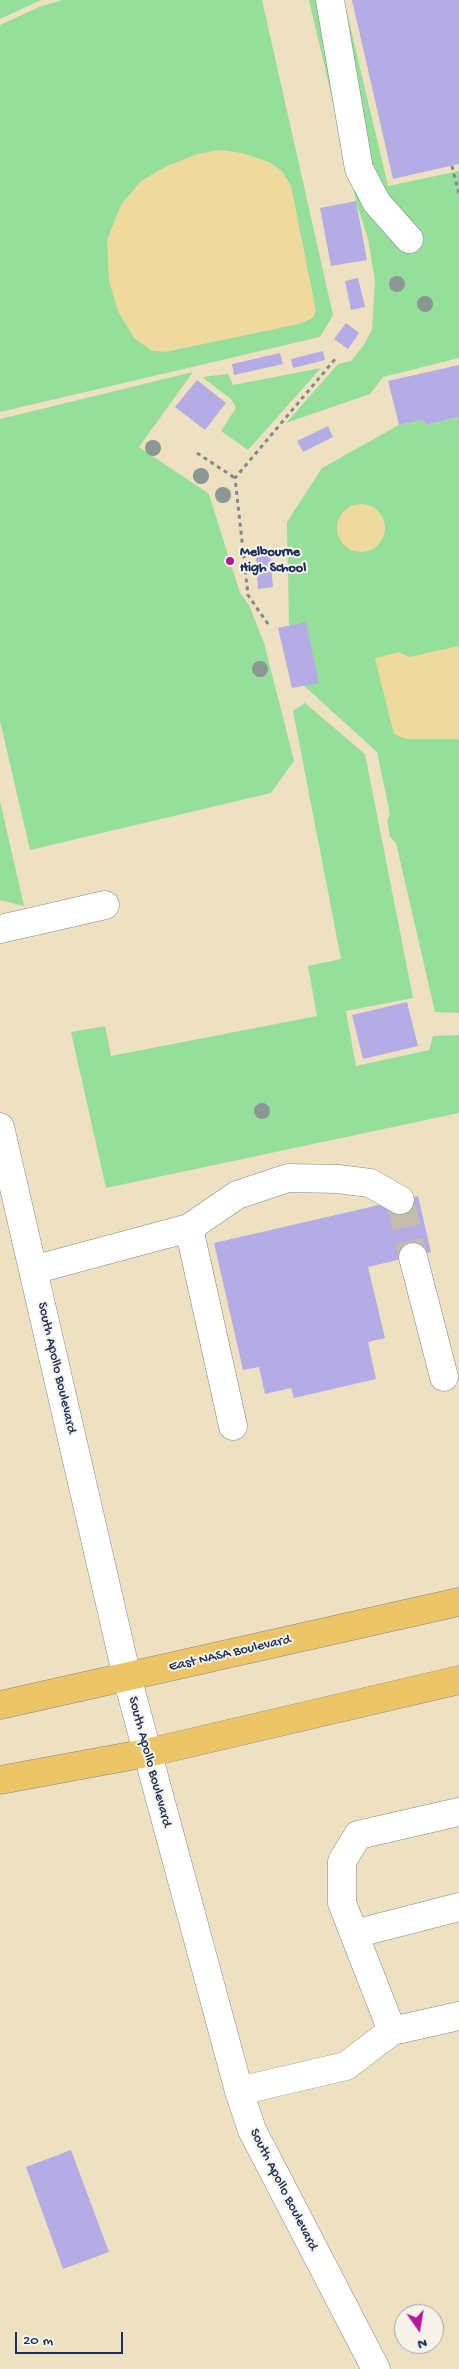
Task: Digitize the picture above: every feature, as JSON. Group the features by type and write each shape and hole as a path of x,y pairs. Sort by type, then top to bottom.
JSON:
{"main road":[{"name":"East NASA Boulevard","path":"0,1706 459,1602"},
{"path":"0,1780 147,1753 459,1680"}],"street":[{"path":"330,0 359,169 377,203 409,239"},
{"path":"0,929 105,905"},
{"name":"South Apollo Boulevard","path":"0,1130 127,1677 239,2091 252,2130 376,2369"},
{"path":"33,1270 189,1228 238,1194 288,1178 338,1179 370,1183 400,1200"},
{"path":"189,1228 233,1426"},
{"path":"413,1257 444,1377"},
{"path":"392,2031 342,1903 342,1861 358,1835 459,1812"},
{"path":"354,1934 459,1907"},
{"path":"239,2091 346,2066 392,2031 459,2016"}],"path":[{"path":"452,166 459,194"},
{"path":"268,624 248,595 235,478 336,358"},
{"path":"197,453 235,478"}],"green space":[{"path":"0,0 41,0 0,19"},
{"path":"62,0 262,0 333,315 320,337 0,412 0,25 39,7"},
{"path":"309,0 344,0 388,186 459,171 459,358 383,377 370,394 286,423 338,364 351,361 364,345 372,329 375,281 368,239 356,201"},
{"path":"321,368 248,450 221,431 236,408 231,399 202,377 228,374 233,385"},
{"path":"193,372 139,447 209,494 240,593 249,605 264,643 294,761 271,793 30,850 0,721 0,419"},
{"path":"459,417 459,1013 435,1012 396,843 390,837 387,820 390,814 377,752 303,685 318,682 306,623 289,626 287,522 322,468 399,425 423,420 425,425"},
{"path":"305,703 365,754 413,998 346,1011 356,1066 429,1050 433,1036 459,1035 459,1113 106,1188 71,1032 105,1026 111,1056 317,1016 308,966 341,959 293,711"},
{"path":"0,801 24,906 0,900"}],"sand":[{"path":"219,150 242,153 269,162 282,171 291,186 316,311 313,318 299,324 165,352 152,351 134,338 118,311 109,281 107,240 121,205 141,181 167,166 197,154"},
{"path":"361,504 370,506 378,511 383,519 385,528 383,537 378,545 370,550 361,552 352,550 344,545 339,537 337,528 339,519 344,511 352,506"},
{"path":"459,646 459,739 406,739 394,734 375,658 399,652 409,657"}],"building":[{"path":"352,0 459,0 459,164 393,179"},
{"path":"356,201 367,260 331,266 320,208"},
{"path":"358,278 365,307 351,310 345,281"},
{"path":"346,323 359,333 348,349 334,339"},
{"path":"323,351 325,360 293,368 291,359"},
{"path":"280,353 283,364 234,375 232,364"},
{"path":"459,365 459,417 425,425 423,420 399,425 388,381"},
{"path":"197,380 226,403 205,430 175,407"},
{"path":"328,426 333,437 303,452 297,441"},
{"path":"270,554 273,587 258,589 256,555"},
{"path":"306,622 319,683 292,688 278,628"},
{"path":"407,1002 418,1046 363,1059 352,1015"},
{"path":"418,1196 431,1252 368,1267 385,1338 368,1342 376,1379 294,1398 291,1388 265,1394 259,1367 243,1370 214,1243"},
{"path":"71,2150 109,2252 63,2269 26,2167"}],"tunnel":[{"path":"400,1200 413,1257"}],"place":[{"name":"Melbourne High School","path":"230,561"}]}
